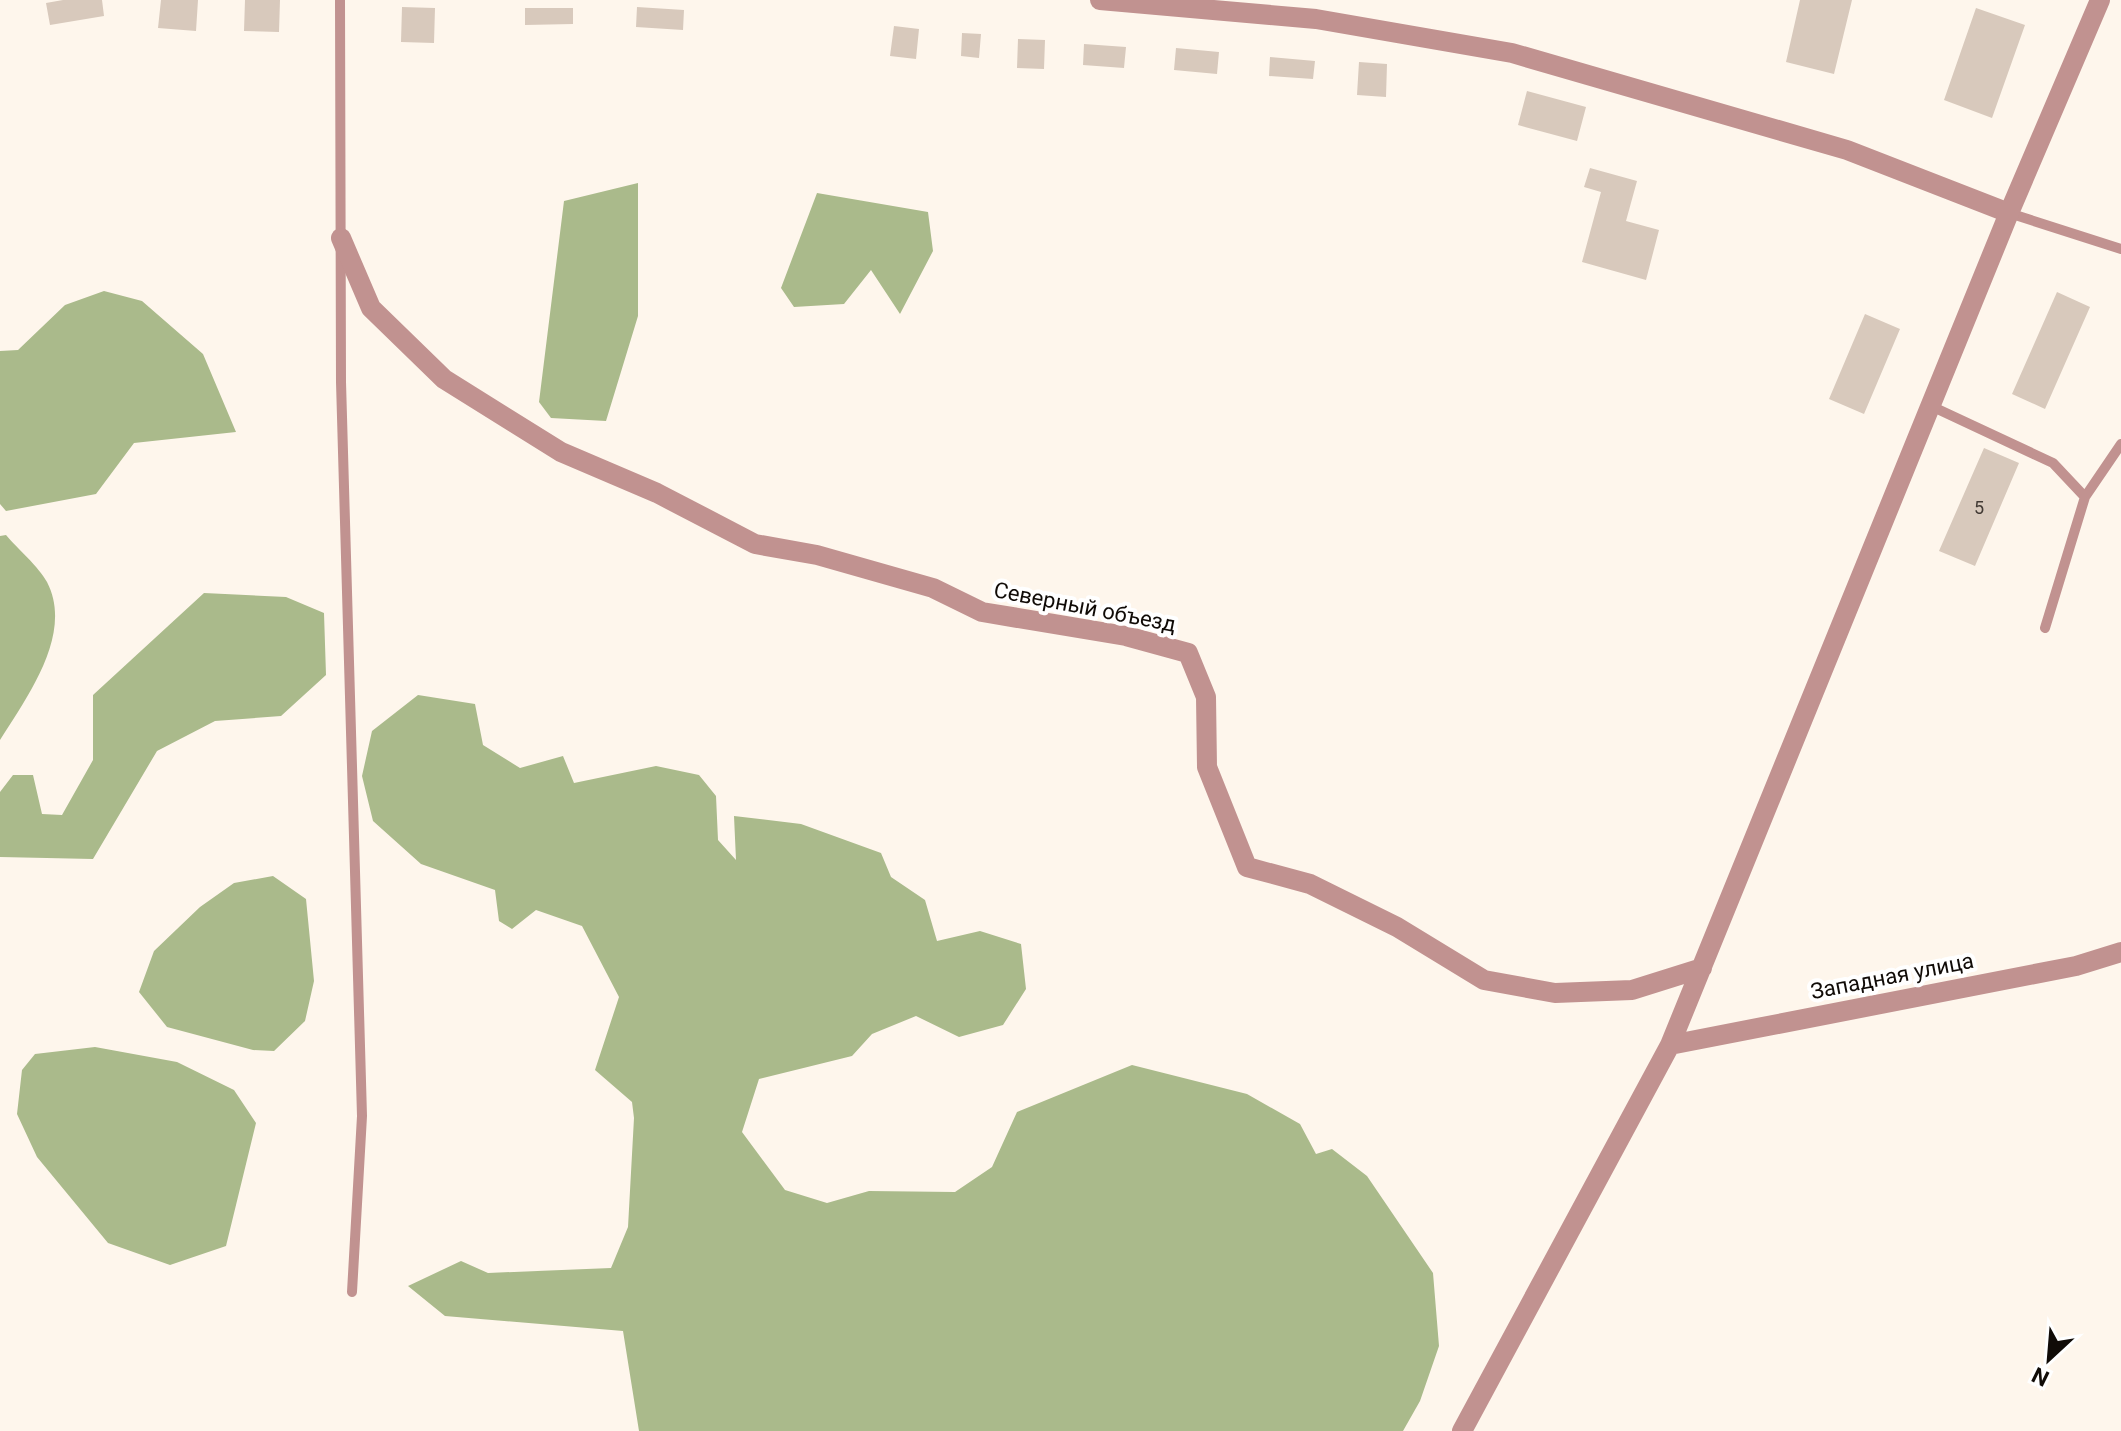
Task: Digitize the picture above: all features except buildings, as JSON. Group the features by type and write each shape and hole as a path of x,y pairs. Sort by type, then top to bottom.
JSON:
{"street":[{"path":"1100,0 1316,19 1512,53 1847,150 2009,213"},
{"path":"1462,1431 1670,1045 2009,213 2100,0"},
{"name":"Северный объезд","path":"341,238 371,308 444,379 561,452 657,493 755,544 817,555 933,588 982,612 1126,636 1188,653 1206,697 1207,767 1247,867 1310,884 1397,927 1484,980 1555,993 1632,990 1702,968"},
{"name":"Западная улица","path":"1670,1045 2076,966 2121,952"}],"lane":[{"path":"340,0 341,382 362,1116 352,1292"},
{"path":"2009,213 2121,249"},
{"path":"1931,406 2053,463 2085,497"},
{"path":"2045,628 2085,497 2121,444"}],"green space":[{"path":"638,183 638,316 606,421 551,418 539,402 564,201"},
{"path":"817,193 928,212 933,251 900,314 871,270 844,304 794,307 781,288"},
{"path":"104,291 142,301 203,354 236,432 134,443 96,494 6,511 0,504 0,351 18,350 65,305"},
{"path":"6,535 47,582 54,602 55,623 44,664 0,740 0,536"},
{"path":"204,593 286,597 324,613 326,675 281,716 215,721 157,751 93,859 0,857 0,792 13,775 33,775 42,814 62,815 93,760 93,695"},
{"path":"418,695 475,704 483,745 520,768 563,756 574,783 656,766 699,775 716,796 718,840 736,860 734,816 801,824 881,853 891,877 925,900 937,941 980,931 1021,944 1026,989 1003,1025 959,1037 916,1016 872,1034 852,1056 759,1079 742,1132 785,1190 827,1203 869,1191 955,1192 992,1167 1017,1112 1132,1065 1247,1094 1300,1124 1316,1154 1332,1149 1367,1176 1433,1273 1439,1346 1420,1401 1403,1431 639,1431 623,1331 445,1316 408,1286 461,1261 488,1273 611,1268 628,1227 634,1118 632,1102 595,1070 619,997 582,926 536,910 512,929 499,921 495,890 421,864 373,821 362,776 372,731"},
{"path":"273,876 306,899 314,981 305,1021 274,1051 253,1050 167,1027 139,992 154,951 200,907 234,883"},
{"path":"95,1047 177,1062 234,1090 256,1123 226,1246 170,1265 108,1243 37,1157 17,1114 22,1070 35,1054"}]}
